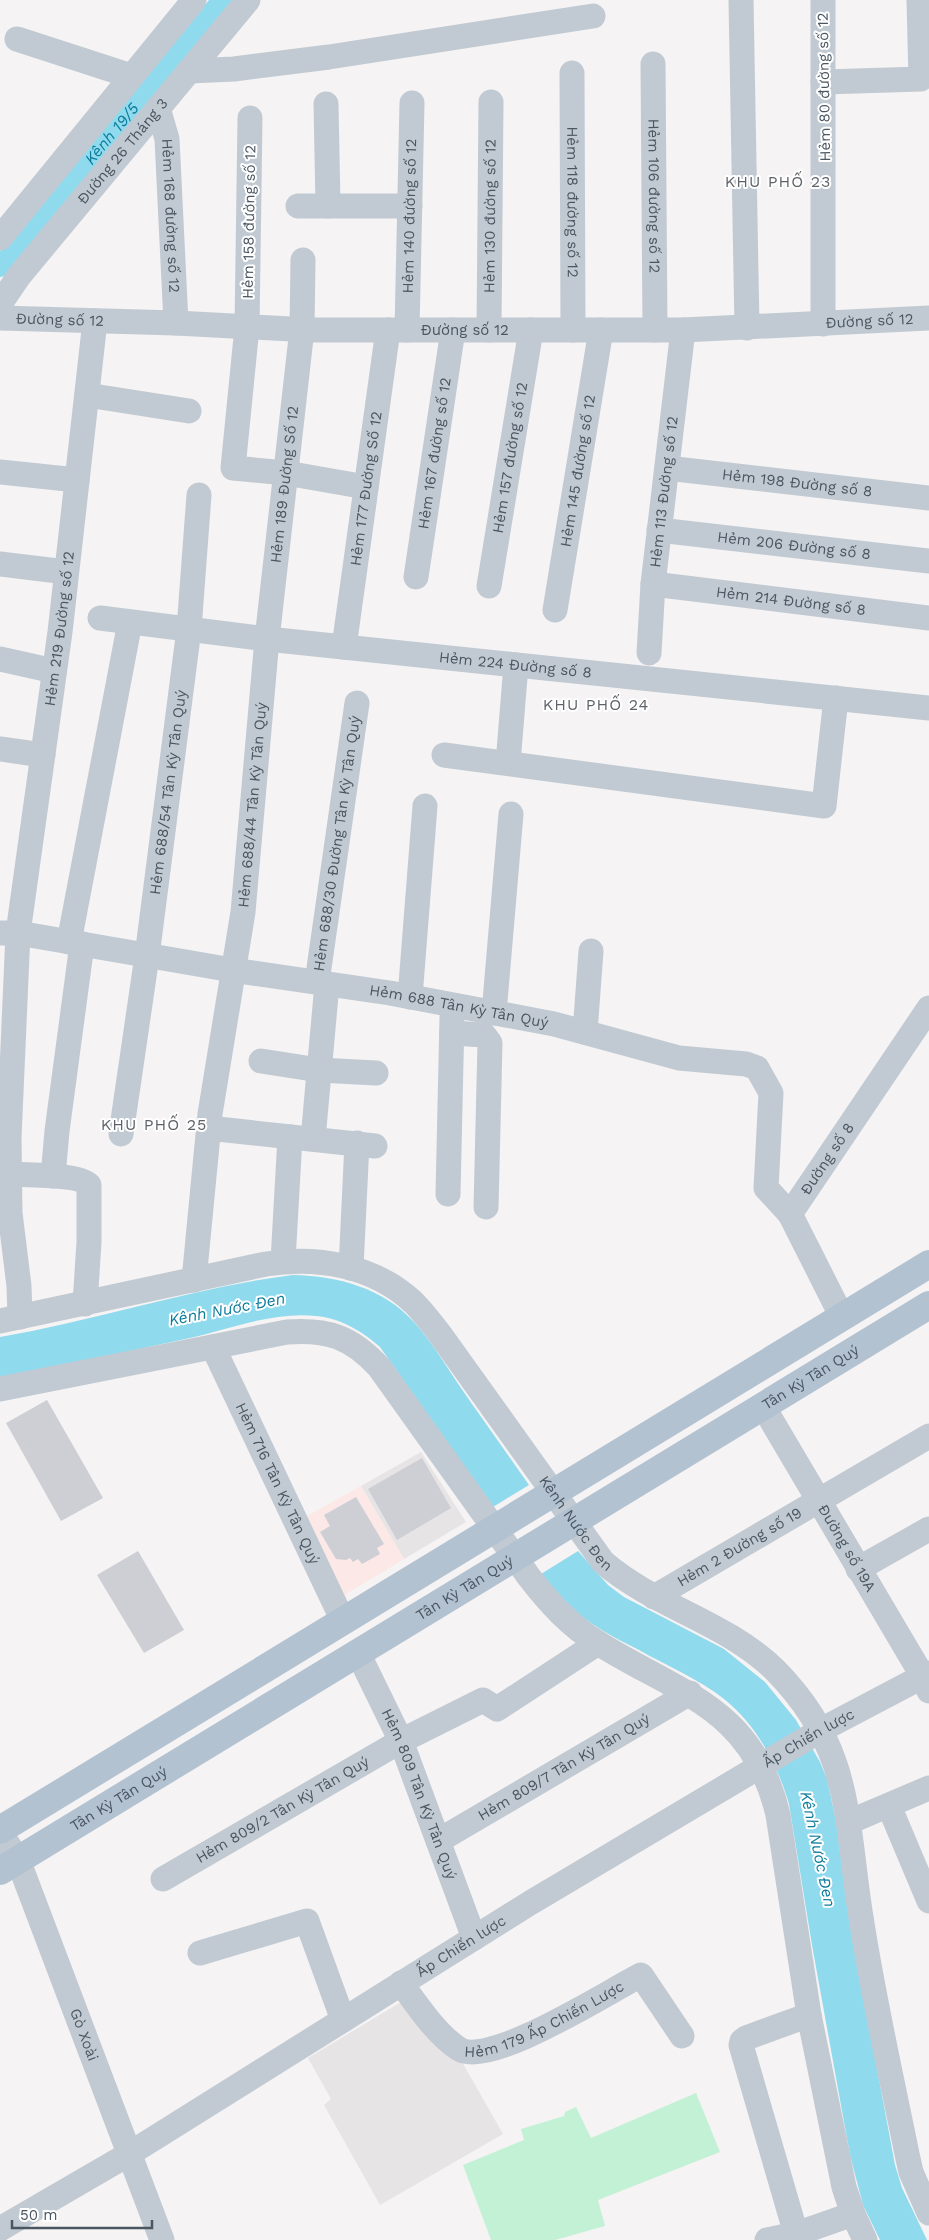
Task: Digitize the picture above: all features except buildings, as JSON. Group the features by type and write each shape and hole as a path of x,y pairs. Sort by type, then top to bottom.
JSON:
{"main road":[{"path":"0,1831 929,1264"},
{"name":"Tân Kỳ Tân Quý","path":"9,1865 929,1305"}],"street":[{"path":"0,238 194,0"},
{"name":"Đường 26 Tháng 3","path":"0,304 19,276 248,0"},
{"path":"741,0 747,328"},
{"name":"Hẻm 80 đường số 12","path":"823,0 824,324"},
{"path":"824,82 921,79 924,39 918,0"},
{"path":"189,71 329,57 593,16"},
{"path":"18,39 131,76"},
{"name":"Hẻm 106 đường số 12","path":"653,64 656,330"},
{"name":"Hẻm 118 đường số 12","path":"572,73 573,330"},
{"name":"Hẻm 130 đường số 12","path":"489,330 491,102"},
{"name":"Hẻm 140 đường số 12","path":"398,330 410,206 412,103"},
{"path":"326,104 328,206"},
{"name":"Hẻm 168 đường số 12","path":"158,108 167,139 176,323"},
{"name":"Hẻm 158 đường số 12","path":"250,118 246,327 233,468 286,473"},
{"path":"298,206 410,206"},
{"name":"Hẻm 189 Đường Số 12","path":"267,639 302,330 303,260"},
{"name":"Đường số 12","path":"0,318 176,323 302,330 683,330 929,318"},
{"name":"Hẻm 219 Đường số 12","path":"10,1319 19,1286 10,1214 9,933 42,754 54,671 95,321"},
{"name":"Hẻm 177 Đường Số 12","path":"344,647 366,487 398,330"},
{"name":"Hẻm 167 đường số 12","path":"416,577 453,330"},
{"name":"Hẻm 157 đường số 12","path":"489,586 531,330"},
{"name":"Hẻm 145 đường số 12","path":"555,610 601,330"},
{"name":"Hẻm 113 Đường số 12","path":"649,653 653,584 683,330"},
{"path":"87,395 189,411"},
{"name":"Hẻm 198 Đường số 8","path":"667,468 929,498"},
{"path":"0,472 77,480"},
{"path":"286,473 366,487"},
{"name":"Hẻm 688/54 Tân Kỳ Tân Quý","path":"121,1134 147,956 189,629 199,495"},
{"name":"Hẻm 206 Đường số 8","path":"659,530 929,561"},
{"path":"0,564 66,572"},
{"name":"Hẻm 214 Đường số 8","path":"653,584 929,618"},
{"name":"Hẻm 224 Đường số 8","path":"100,618 267,639 929,708"},
{"path":"53,1176 75,943 130,622"},
{"name":"Hẻm 688/44 Tân Kỳ Tân Quý","path":"194,1280 208,1128 232,970 243,912 267,639"},
{"path":"0,659 54,671"},
{"path":"508,764 516,665"},
{"path":"444,754 824,806 836,698"},
{"name":"Hẻm 688/30 Đường Tân Kỳ Tân Quý","path":"283,1261 301,1138 319,1070 322,983 357,703"},
{"path":"0,749 42,754"},
{"path":"410,997 425,806"},
{"path":"494,1013 511,814"},
{"name":"Hẻm 688 Tân Kỳ Tân Quý","path":"9,933 410,997 585,1032 679,1058 746,1064 757,1068 771,1093 766,1188 790,1214"},
{"path":"585,1032 591,951"},
{"path":"448,1194 452,1005"},
{"name":"Đường số 8","path":"790,1214 929,1008"},
{"path":"452,1033 484,1035 490,1043 486,1207"},
{"path":"261,1061 319,1070 376,1072"},
{"path":"208,1128 366,1145 351,1268"},
{"path":"10,1174 53,1176 82,1180 89,1185 89,1242 85,1304"},
{"path":"790,1214 842,1317"},
{"name":"Kênh Nước Đen","path":"10,1319 283,1261 318,1261 351,1268 369,1275 399,1291 427,1318 603,1562 617,1574 654,1597 720,1631 763,1660 785,1681 811,1713 816,1734 840,1778 849,1822 861,1917 907,2154 916,2186 929,2213"},
{"path":"0,1389 287,1332 302,1331 332,1334 358,1347 379,1367 515,1557 554,1607 598,1643 690,1693 716,1711 766,1763 778,1815 809,2015 844,2187 853,2214 866,2240"},
{"name":"Hẻm 716 Tân Kỳ Tân Quý","path":"213,1347 343,1621"},
{"name":"Đường số 19A","path":"763,1406 818,1502 927,1681"},
{"name":"Hẻm 2 Đường số 19","path":"654,1597 929,1436"},
{"path":"858,1569 929,1529"},
{"name":"Hẻm 809/2 Tân Kỳ Tân Quý","path":"163,1879 401,1741 483,1700 497,1708 598,1643"},
{"name":"Hẻm 809 Tân Kỳ Tân Quý","path":"358,1653 401,1741 474,1938"},
{"name":"Ấp Chiến lược","path":"0,2230 129,2154 530,1903 766,1763 816,1734 927,1681"},
{"name":"Hẻm 809/7 Tân Kỳ Tân Quý","path":"438,1841 690,1693"},
{"path":"849,1822 929,1788"},
{"path":"889,1806 929,1901"},
{"name":"Gò Xoài","path":"0,1831 9,1865 129,2154 162,2240"},
{"path":"200,1953 307,1921 343,2020"},
{"name":"Hẻm 179 Ấp Chiến Lược","path":"401,1983 425,2016 460,2050 480,2052 531,2036 641,1975 682,2036"},
{"path":"796,2234 742,2041 809,2015"},
{"path":"768,2240 796,2234 853,2214"}],"shaded area":[{"path":"421,1452 466,1522 404,1559 361,1486"},
{"path":"361,1486 404,1559 341,1597 302,1519"},
{"path":"421,1990 503,2134 380,2205 324,2105 331,2099 308,2058"}],"green space":[{"path":"696,2093 720,2152 598,2200 605,2226 555,2240 491,2240 463,2165 524,2140 521,2129 564,2116 565,2112 576,2107 591,2138"}],"water":[{"path":"293,1275 327,1278 359,1286 374,1292 402,1310 433,1346 529,1485 493,1507 380,1347 350,1326 325,1317 301,1315 269,1318 190,1338 0,1377 0,1337 73,1322 220,1287"},
{"path":"578,1551 608,1585 624,1597 724,1649 765,1682 796,1720 820,1762 827,1779 836,1821 849,1919 895,2165 902,2188 927,2240 880,2240 863,2205 850,2155 789,1804 779,1775 765,1747 747,1721 724,1699 694,1679 592,1624 572,1608 541,1574"}],"waterway":[{"name":"Kênh 19/5","path":"0,267 222,0"}],"district":[{"name":"KHU PHỐ 23","path":"778,181"},
{"name":"KHU PHỐ 24","path":"596,704"},
{"name":"KHU PHỐ 25","path":"154,1124"}]}
